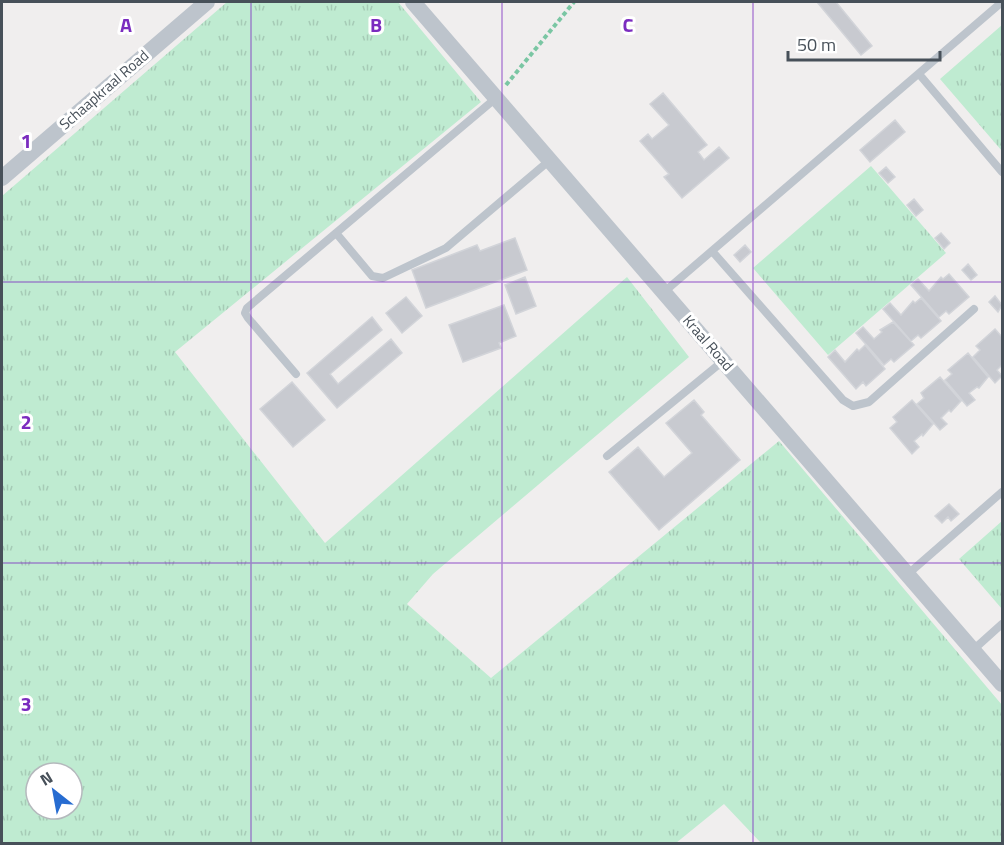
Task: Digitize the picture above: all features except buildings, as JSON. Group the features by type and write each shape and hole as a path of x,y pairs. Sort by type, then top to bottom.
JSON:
{"street":[{"name":"Schaapkraal Road","path":"2,178 207,2"},
{"name":"Kraal Road","path":"413,2 1002,684"}],"lane":[{"path":"664,292 1002,2"},
{"path":"919,74 1002,172"},
{"path":"296,374 244,314 247,308 496,98"},
{"path":"336,233 372,276 383,278 446,248 550,159"},
{"path":"712,251 843,400 853,406 869,402 974,309"},
{"path":"607,456 723,361"},
{"path":"908,574 1002,492"},
{"path":"973,650 1002,624"}],"path":[{"path":"496,98 573,2"}],"green space":[{"path":"227,2 398,2 481,102 175,352 325,543 627,277 689,357 433,574 407,604 491,678 779,441 1002,705 1002,843 761,843 724,804 676,843 2,843 2,196"},
{"path":"1002,25 1002,151 940,79"},
{"path":"871,166 946,253 828,355 753,268"},
{"path":"1002,521 1002,609 959,559"}]}
